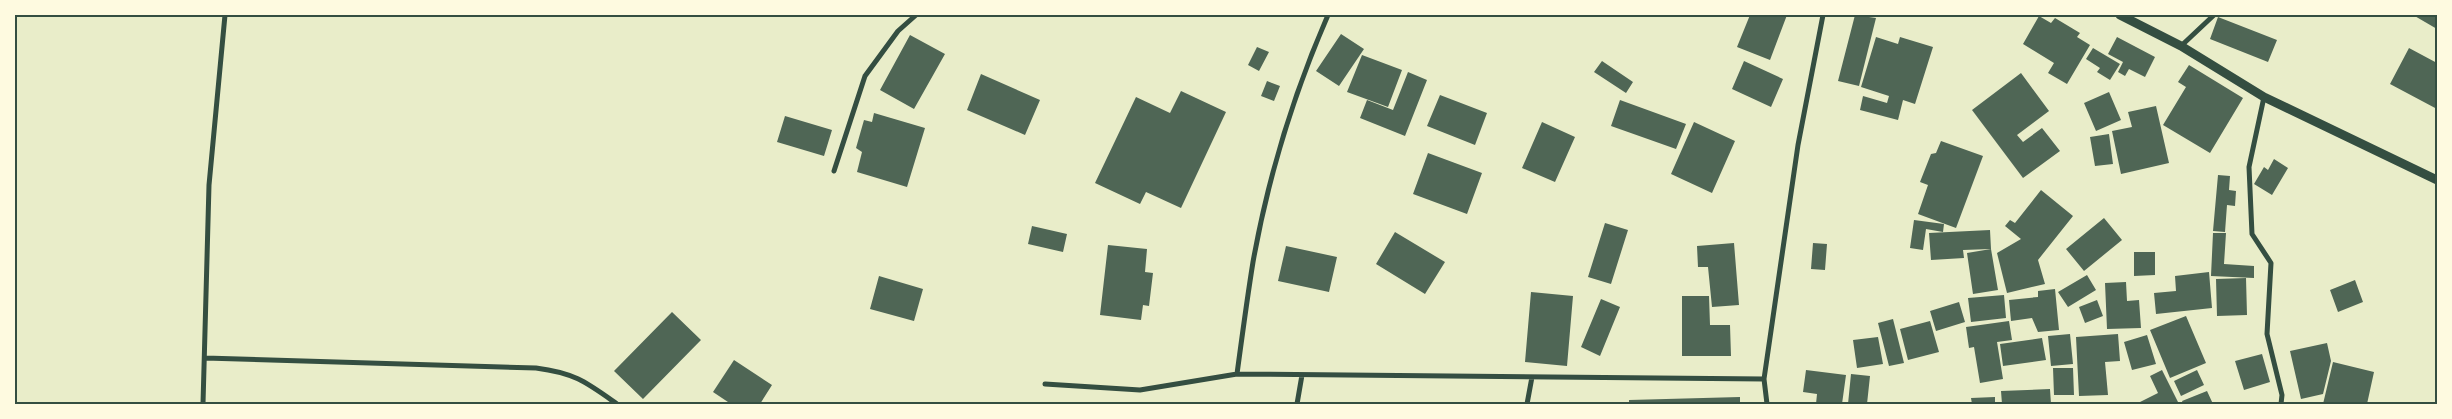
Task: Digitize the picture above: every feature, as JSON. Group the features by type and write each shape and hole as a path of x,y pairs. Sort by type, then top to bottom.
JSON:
{"street":[{"path":"203,404 209,185 225,15"},
{"path":"834,171 865,76 898,31 916,15"},
{"path":"1237,374 1253,261 1273,175 1308,60 1328,15"},
{"path":"1767,404 1764,379 1798,145 1823,15"},
{"path":"2120,15 2181,46 2264,97 2437,180"},
{"path":"2181,46 2214,15"},
{"path":"2264,97 2249,167 2252,234 2271,263 2268,334 2282,395 2282,404"},
{"path":"205,358 536,368 562,371 585,381 617,404"},
{"path":"1045,384 1140,390 1237,374 1764,379"},
{"path":"1297,404 1302,375"},
{"path":"1527,404 1532,377"}],"building":[{"path":"1750,15 1787,15 1770,60 1737,47"},
{"path":"1855,15 1876,18 1859,86 1838,81"},
{"path":"2413,15 2437,15 2437,29"},
{"path":"2039,16 2051,23 2055,18 2080,33 2077,37 2090,45 2067,84 2048,73 2054,63 2023,44"},
{"path":"2218,17 2277,40 2268,62 2210,39"},
{"path":"1341,34 1364,49 1339,86 1316,71"},
{"path":"910,35 945,54 914,109 880,90"},
{"path":"1876,37 1898,44 1900,37 1933,47 1915,104 1903,100 1898,120 1860,110 1863,96 1887,103 1889,96 1861,87"},
{"path":"2117,37 2155,57 2145,77 2129,69 2125,76 2118,72 2123,62 2108,54"},
{"path":"1257,47 1269,52 1259,71 1248,65"},
{"path":"2093,48 2120,64 2110,80 2097,72 2100,68 2086,59"},
{"path":"2409,48 2437,63 2437,109 2390,84"},
{"path":"1362,55 1402,70 1388,107 1347,92"},
{"path":"1602,61 1633,82 1626,93 1594,72"},
{"path":"1744,61 1783,79 1771,107 1732,89"},
{"path":"2189,65 2243,98 2210,153 2163,125 2186,87 2178,82"},
{"path":"1408,72 1427,80 1405,136 1360,118 1367,100 1393,110"},
{"path":"2021,73 2049,111 2017,135 2023,142 2042,128 2060,151 2023,178 1972,110"},
{"path":"981,74 1040,100 1025,135 967,110"},
{"path":"1267,81 1280,86 1274,101 1261,96"},
{"path":"1181,91 1226,112 1181,208 1146,192 1140,204 1095,183 1136,97 1170,113"},
{"path":"2109,92 2121,120 2096,131 2084,103"},
{"path":"1440,95 1487,113 1475,145 1427,126"},
{"path":"1620,100 1686,124 1676,149 1611,126"},
{"path":"2156,106 2169,163 2121,174 2112,131 2132,127 2128,112"},
{"path":"874,113 925,128 907,187 857,172 862,152 856,148 864,120 872,122"},
{"path":"785,116 832,130 824,156 777,142"},
{"path":"1542,122 1575,137 1555,182 1522,168"},
{"path":"1694,122 1735,141 1712,193 1671,174"},
{"path":"2109,134 2113,164 2095,166 2090,137"},
{"path":"1941,141 1983,156 1956,228 1918,214 1928,185 1920,182 1931,154 1936,153"},
{"path":"1428,153 1482,173 1467,214 1413,194"},
{"path":"2274,159 2288,168 2272,195 2254,184 2264,167 2268,170"},
{"path":"2218,175 2230,176 2229,190 2236,191 2235,206 2227,205 2225,232 2213,231"},
{"path":"2041,190 2073,216 2038,260 2045,284 2007,293 1997,253 2021,239 2005,226 2010,220 2015,223"},
{"path":"2104,218 2122,240 2084,271 2066,249"},
{"path":"1914,220 1944,224 1943,232 1926,229 1923,250 1910,248"},
{"path":"1605,223 1628,230 1611,284 1588,277"},
{"path":"1032,226 1067,234 1063,252 1028,244"},
{"path":"1990,230 1991,249 1963,250 1964,258 1931,260 1929,233"},
{"path":"1395,232 1445,262 1425,294 1376,264"},
{"path":"2213,233 2226,233 2224,264 2254,266 2254,278 2211,276"},
{"path":"1734,243 1739,305 1712,307 1708,267 1698,267 1697,246"},
{"path":"1813,243 1827,244 1825,270 1811,269"},
{"path":"1108,245 1147,249 1145,272 1153,273 1149,306 1143,305 1141,320 1100,315"},
{"path":"1286,246 1337,257 1329,292 1278,281"},
{"path":"1991,249 1998,290 1973,294 1967,253"},
{"path":"2134,252 2155,252 2155,275 2134,276"},
{"path":"2209,272 2212,308 2156,314 2154,293 2176,291 2175,276"},
{"path":"2087,275 2096,290 2068,307 2058,292"},
{"path":"879,276 923,289 914,321 870,309"},
{"path":"2246,278 2247,315 2217,316 2216,279"},
{"path":"2355,280 2363,302 2338,312 2330,290"},
{"path":"2126,282 2127,301 2139,300 2141,328 2107,329 2105,283"},
{"path":"2055,289 2059,330 2038,332 2032,318 2011,321 2009,300 2038,297 2038,291"},
{"path":"1531,292 1573,296 1567,366 1525,362"},
{"path":"2004,295 2006,318 1971,322 1968,298"},
{"path":"1682,296 1709,296 1710,325 1730,325 1731,356 1682,356"},
{"path":"1601,299 1620,307 1600,356 1581,347"},
{"path":"2097,300 2103,316 2085,323 2079,307"},
{"path":"1959,302 1965,322 1936,331 1930,311"},
{"path":"672,312 701,340 643,399 614,371"},
{"path":"2186,316 2206,363 2170,378 2150,330"},
{"path":"1893,319 1904,363 1889,366 1878,323"},
{"path":"1930,321 1939,352 1908,360 1900,329"},
{"path":"2009,321 2012,340 1997,342 2003,379 1980,383 1974,347 1969,348 1966,327"},
{"path":"2070,334 2073,364 2051,366 2048,336"},
{"path":"2118,334 2120,361 2105,362 2108,395 2079,396 2076,337"},
{"path":"2147,335 2156,364 2132,370 2124,342"},
{"path":"1878,337 1883,364 1857,368 1853,340"},
{"path":"2042,338 2046,360 2003,366 2000,344"},
{"path":"2327,343 2331,361 2323,394 2301,399 2290,351"},
{"path":"2262,354 2270,382 2244,390 2235,361"},
{"path":"734,360 772,385 760,404 731,404 713,392"},
{"path":"2333,362 2374,372 2367,404 2323,404"},
{"path":"2053,368 2073,368 2074,395 2054,395"},
{"path":"1806,370 1846,375 1842,404 1816,404 1817,394 1803,392"},
{"path":"2162,370 2179,404 2136,404 2158,393 2150,376"},
{"path":"2197,370 2204,385 2181,396 2174,381"},
{"path":"1851,374 1870,376 1867,404 1848,404"},
{"path":"2050,389 2051,404 2002,404 2001,391"},
{"path":"2207,391 2213,404 2183,404 2182,401"},
{"path":"1740,397 1740,404 1629,404 1629,400"},
{"path":"1995,397 1995,404 1972,404 1971,398"}]}
